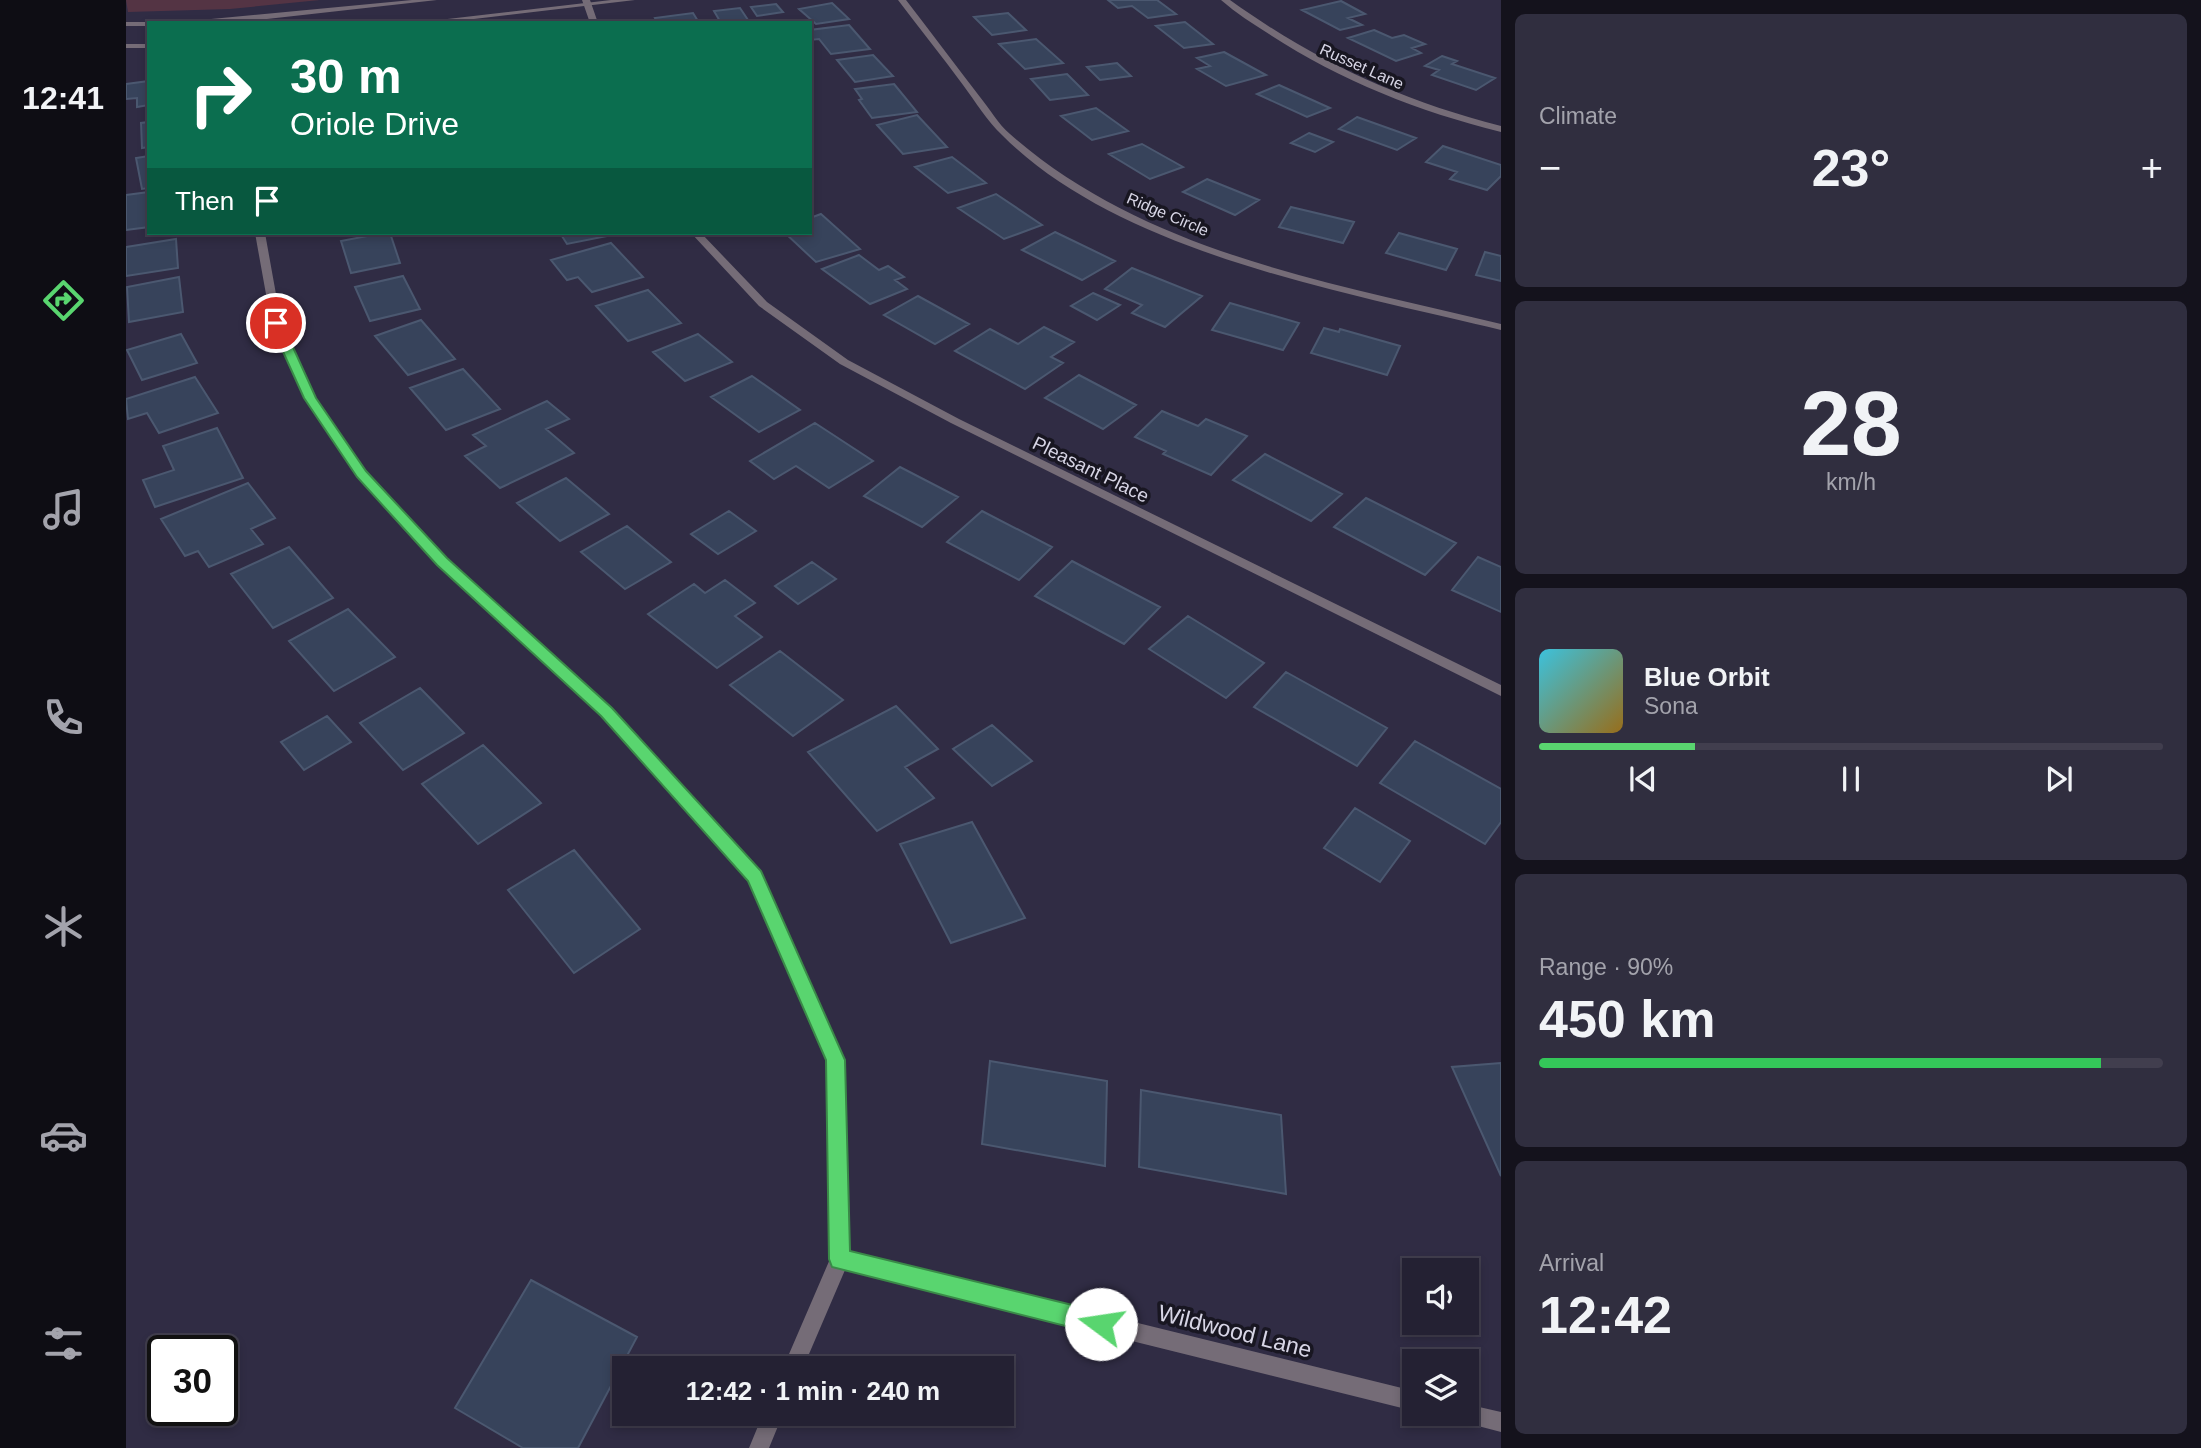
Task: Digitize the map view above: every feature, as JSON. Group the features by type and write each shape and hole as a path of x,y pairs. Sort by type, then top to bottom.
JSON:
{"street":[{"path":"236,21 267,20 433,0"},
{"path":"432,21 587,2 631,0"},
{"name":"Ridge Circle","path":"902,0 1004,133 1039,163 1081,191 1202,247 1293,274 1501,327"},
{"name":"Russet Lane","path":"1225,0 1315,61 1360,83 1418,106 1501,129"},
{"path":"587,2 593,21"},
{"path":"126,24 147,24"},
{"path":"126,46 147,46"},
{"path":"260,235 276,323 310,398 362,474 442,562 607,712 755,876 836,1060 839,1259 798,1356"},
{"name":"Pleasant Place","path":"698,235 764,304 844,362 955,421 1501,691"},
{"name":"Wildwood Lane","path":"839,1259 1402,1398"},
{"path":"1479,1417 1501,1422"},
{"path":"759,1448 768,1426"}],"shaded area":[{"path":"126,0 320,0 230,9 128,12"}],"building":[{"path":"1108,0 1157,0 1176,14 1148,18 1132,6 1118,8"},
{"path":"1341,1 1365,14 1348,18 1362,25 1340,30 1302,10"},
{"path":"832,3 849,19 816,24 799,9"},
{"path":"776,4 783,12 757,16 751,7"},
{"path":"740,8 748,20 720,21 714,11"},
{"path":"693,13 698,21 657,21 655,18"},
{"path":"1008,13 1026,30 992,35 974,17"},
{"path":"1185,22 1213,44 1184,48 1156,26"},
{"path":"849,25 870,49 831,54 819,39 812,40 812,30"},
{"path":"1374,30 1392,38 1404,35 1425,44 1412,48 1421,53 1396,61 1348,38"},
{"path":"1036,39 1063,63 1025,69 999,44"},
{"path":"1224,52 1266,75 1226,86 1197,69 1210,66 1197,58"},
{"path":"873,55 893,76 855,82 837,60"},
{"path":"1442,56 1457,61 1452,64 1495,78 1476,90 1432,75 1439,70 1425,66"},
{"path":"1117,63 1131,76 1100,80 1087,67"},
{"path":"1067,74 1088,95 1050,100 1031,79"},
{"path":"147,81 147,105 137,107 137,98 126,99 126,84"},
{"path":"894,84 917,112 872,118 859,100 862,99 855,89"},
{"path":"1279,85 1330,108 1307,117 1257,94"},
{"path":"1096,108 1128,131 1092,140 1061,116"},
{"path":"917,115 947,147 903,154 877,125"},
{"path":"1357,117 1416,138 1397,150 1339,129"},
{"path":"147,122 147,147 142,148 141,123"},
{"path":"1309,133 1333,142 1315,152 1291,143"},
{"path":"1142,144 1183,167 1150,179 1109,154"},
{"path":"1443,146 1501,165 1501,176 1487,190 1450,179 1457,172 1426,162"},
{"path":"147,156 147,188 142,189 136,158"},
{"path":"952,157 986,183 948,193 915,167"},
{"path":"1207,179 1259,200 1235,215 1183,192"},
{"path":"147,192 147,227 126,230 126,195"},
{"path":"996,194 1042,225 1004,239 958,208"},
{"path":"1291,207 1354,222 1343,243 1279,227"},
{"path":"821,214 860,249 816,262 787,235 812,235 812,217"},
{"path":"1055,232 1115,261 1082,280 1022,250"},
{"path":"1399,233 1457,249 1446,270 1386,253"},
{"path":"372,235 391,235 400,263 351,273 341,241"},
{"path":"561,235 612,235 567,244"},
{"path":"176,239 178,268 126,276 126,247"},
{"path":"611,243 643,277 592,292 578,277 567,280 551,260"},
{"path":"1485,252 1501,256 1501,281 1476,275"},
{"path":"859,255 879,270 888,266 904,277 895,280 907,289 870,304 822,269"},
{"path":"1132,268 1202,296 1165,327 1132,313 1142,305 1105,289"},
{"path":"403,276 420,309 370,321 355,287"},
{"path":"179,277 183,312 129,322 127,287"},
{"path":"648,290 681,323 628,341 596,306"},
{"path":"1093,293 1120,305 1097,320 1071,306"},
{"path":"918,296 969,324 935,344 884,315"},
{"path":"1230,303 1299,323 1283,350 1212,330"},
{"path":"421,320 455,359 408,375 375,336"},
{"path":"1044,327 1074,342 1051,357 1063,363 1025,389 955,351 990,329 1018,344"},
{"path":"1324,328 1339,332 1340,329 1400,346 1387,375 1311,353"},
{"path":"181,334 197,363 142,380 127,350"},
{"path":"698,334 732,362 685,381 653,352"},
{"path":"463,369 500,409 446,430 410,388"},
{"path":"1079,375 1136,405 1103,429 1045,398"},
{"path":"752,376 800,410 759,432 711,397"},
{"path":"195,377 218,413 159,433 147,413 128,419 126,399"},
{"path":"547,401 569,419 546,429 574,453 500,488 465,456 486,446 473,435"},
{"path":"1162,411 1198,426 1206,419 1247,436 1211,475 1163,454 1166,451 1135,437"},
{"path":"815,423 873,461 829,488 796,466 774,479 750,461"},
{"path":"217,428 243,478 155,507 143,480 174,470 163,446"},
{"path":"1265,454 1342,494 1311,521 1233,480"},
{"path":"900,467 958,497 922,527 864,496"},
{"path":"566,478 609,514 560,541 517,503"},
{"path":"248,483 275,518 251,529 263,544 209,567 198,551 185,556 161,519"},
{"path":"1366,498 1456,543 1425,575 1334,527"},
{"path":"729,511 756,531 718,554 691,534"},
{"path":"982,511 1052,547 1019,580 947,542"},
{"path":"627,526 671,562 625,589 581,552"},
{"path":"289,547 333,598 273,628 231,574"},
{"path":"1478,557 1501,567 1501,612 1452,590"},
{"path":"1072,561 1160,607 1124,644 1035,596"},
{"path":"812,562 836,579 798,604 775,586"},
{"path":"725,580 755,603 735,616 762,637 717,668 648,614 694,584 705,593"},
{"path":"348,609 395,657 334,691 289,641"},
{"path":"1188,616 1264,663 1226,698 1149,649"},
{"path":"780,651 843,700 793,736 730,685"},
{"path":"1286,672 1387,728 1357,766 1254,707"},
{"path":"420,688 464,733 403,770 360,723"},
{"path":"896,706 938,749 905,767 934,798 877,831 808,752"},
{"path":"327,716 351,742 304,770 281,742"},
{"path":"992,725 1032,761 992,786 953,749"},
{"path":"1415,741 1501,789 1501,822 1485,844 1380,783"},
{"path":"483,745 541,803 478,844 422,784"},
{"path":"1355,808 1410,841 1380,882 1324,848"},
{"path":"972,822 1025,918 951,943 900,844"},
{"path":"574,850 640,929 574,973 508,890"},
{"path":"990,1061 1107,1081 1105,1166 982,1144"},
{"path":"1501,1063 1501,1176 1452,1067"},
{"path":"1141,1090 1281,1115 1286,1194 1139,1167"},
{"path":"531,1280 637,1337 627,1356 612,1356 612,1384 578,1448 523,1448 455,1408"}],"route":[{"path":"276,323 310,398 362,474 442,562 607,712 755,876 836,1060 839,1259 1101,1324"}]}
